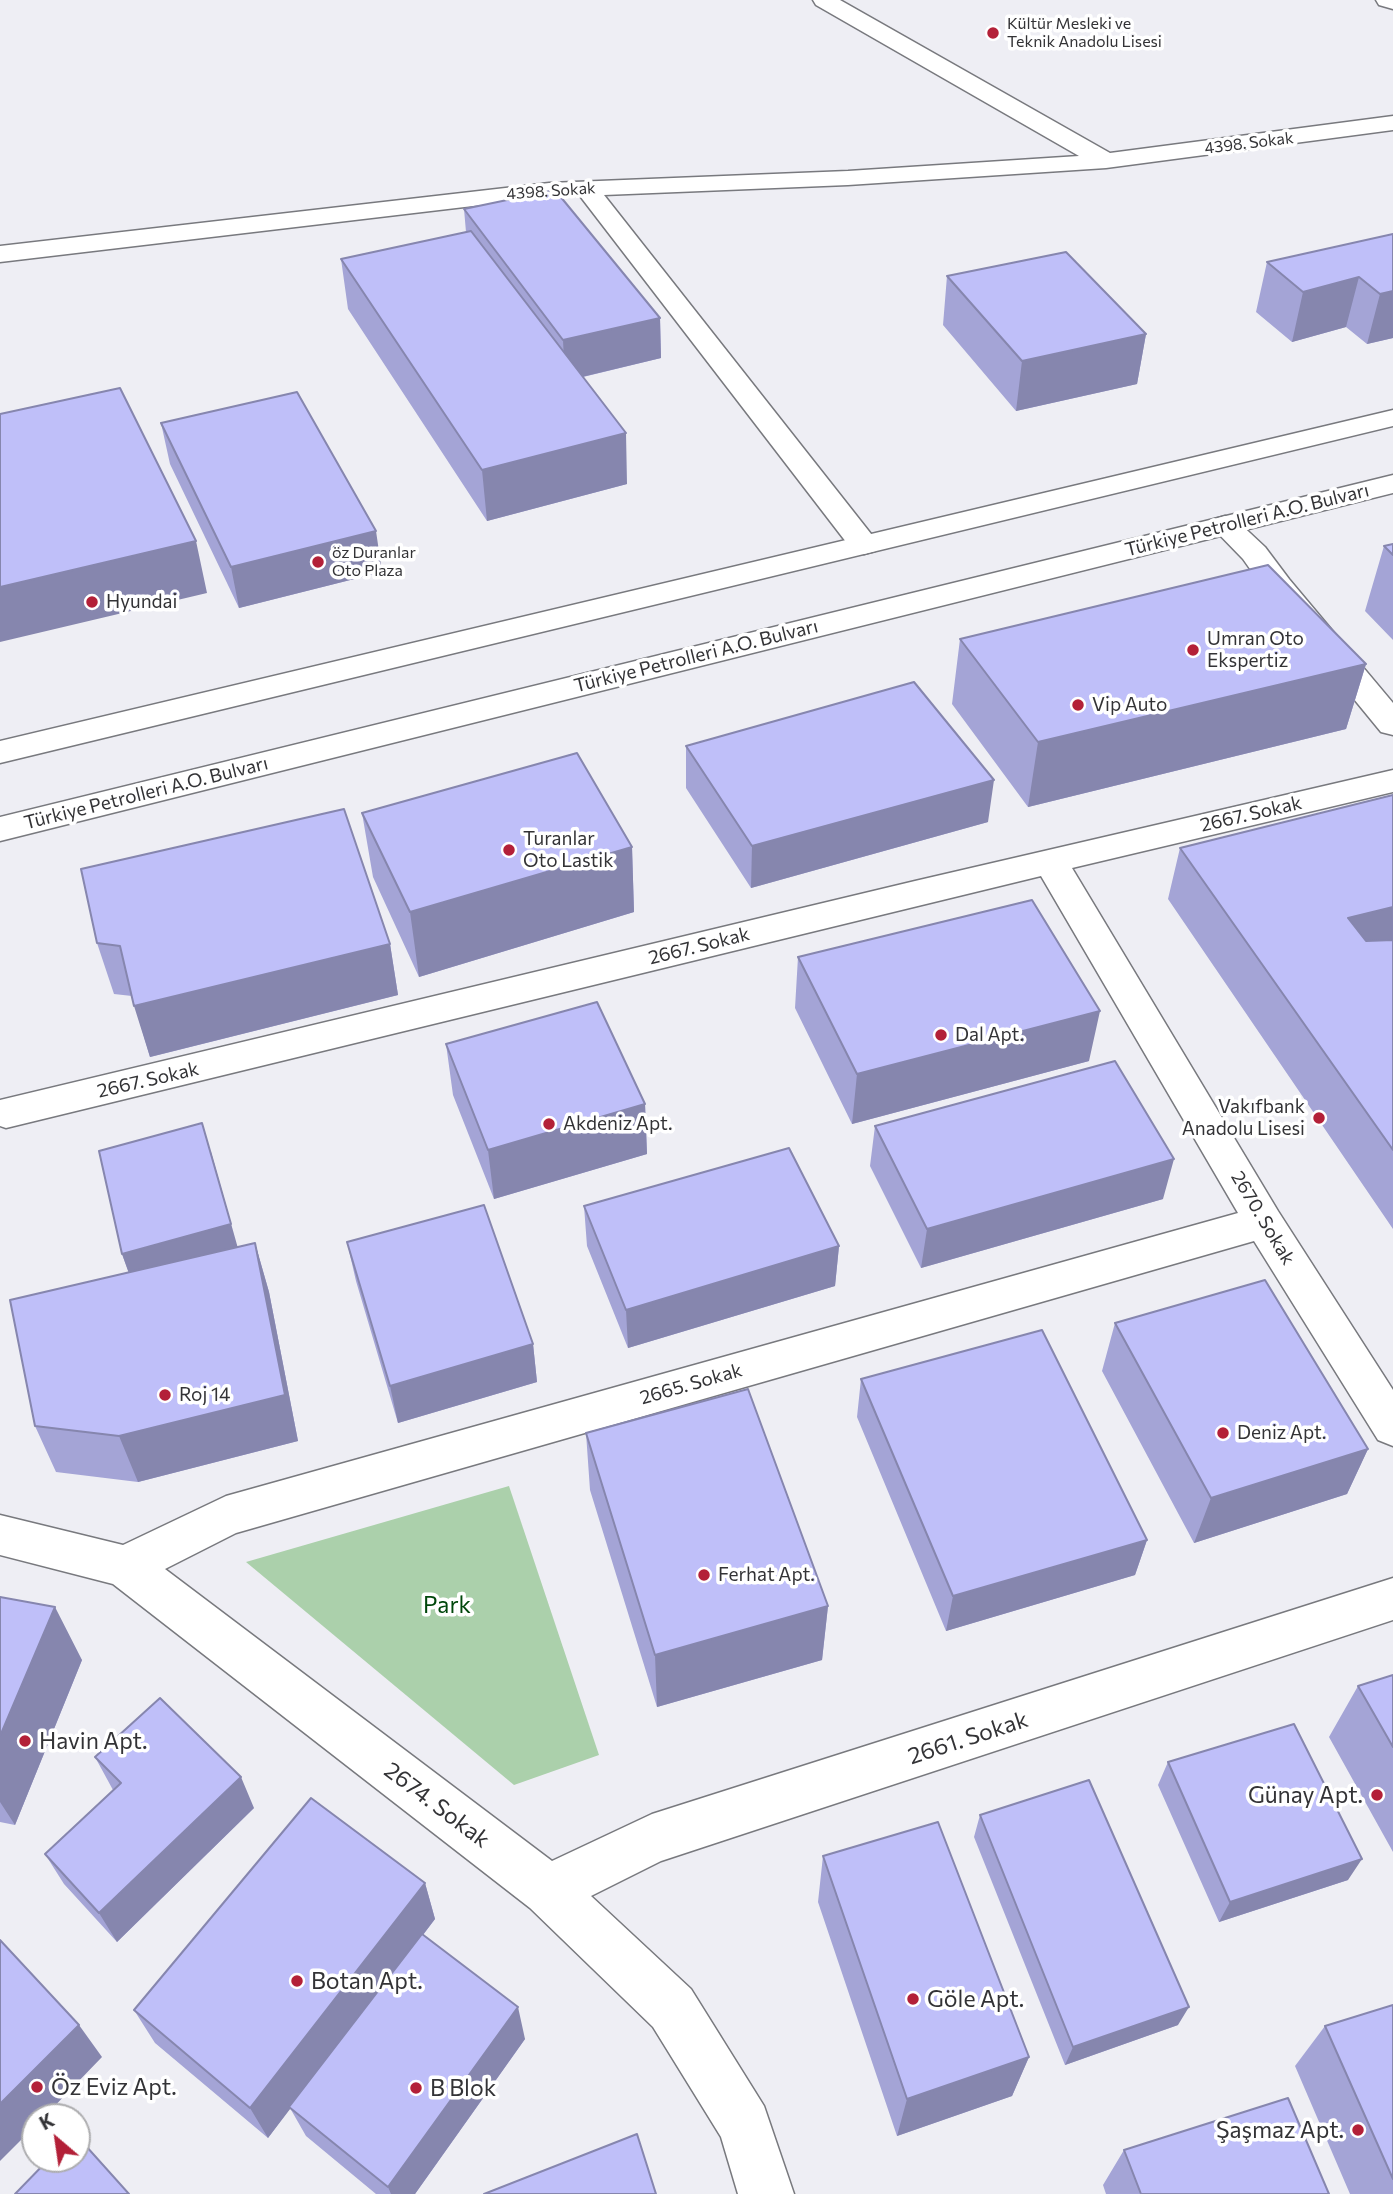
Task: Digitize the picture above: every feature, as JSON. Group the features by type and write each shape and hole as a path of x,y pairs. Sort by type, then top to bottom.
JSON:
{"main road":[{"path":"824,0 1105,161"},
{"path":"1387,0 1393,3"},
{"name":"4398. Sokak","path":"0,254 549,190 848,178 1105,161 1393,123"},
{"path":"586,188 864,545"},
{"path":"0,752 1393,418"},
{"name":"Türkiye Petrolleri A.O. Bulvarı","path":"0,829 1393,484"},
{"path":"1225,525 1254,553 1278,586 1393,724"},
{"name":"2667. Sokak","path":"2,1114 1393,781"},
{"name":"2670. Sokak","path":"1051,862 1264,1222 1393,1427"},
{"name":"2665. Sokak","path":"125,1566 226,1516 1264,1222"},
{"name":"2674. Sokak","path":"0,1535 125,1566 548,1890 672,2008 745,2124 765,2194"},
{"name":"2661. Sokak","path":"548,1890 652,1839 1393,1599"}],"green space":[{"name":"Park","path":"509,1486 599,1755 514,1785 246,1562"}],"building":[{"path":"555,190 660,318 563,340 464,209"},
{"path":"471,231 626,433 482,470 341,259"},
{"path":"1393,234 1393,291 1380,294 1359,277 1303,292 1267,262"},
{"path":"1066,252 1146,334 1022,361 947,276"},
{"path":"120,388 196,541 0,587 0,414"},
{"path":"297,392 376,531 231,567 161,423"},
{"path":"1393,544 1393,555 1384,546"},
{"path":"1268,565 1366,664 1038,742 960,639"},
{"path":"914,682 994,780 752,846 686,746"},
{"path":"577,753 632,847 410,912 362,813"},
{"path":"1393,795 1393,907 1348,918 1366,941 1393,940 1393,1150 1180,848"},
{"path":"344,809 390,944 134,1006 120,946 97,943 81,869"},
{"path":"1032,900 1100,1011 857,1074 798,957"},
{"path":"597,1002 645,1104 488,1150 446,1044"},
{"path":"1115,1061 1174,1159 927,1229 875,1126"},
{"path":"202,1123 231,1224 122,1254 99,1151"},
{"path":"789,1148 839,1246 626,1310 584,1206"},
{"path":"484,1205 533,1344 390,1386 347,1242"},
{"name":"Roj 14","path":"255,1243 285,1395 119,1436 35,1426 10,1300"},
{"path":"1265,1280 1368,1449 1211,1498 1115,1323"},
{"path":"1042,1330 1147,1540 953,1596 861,1379"},
{"name":"Ferhat Apt.","path":"748,1389 828,1606 655,1655 586,1433"},
{"path":"0,1597 55,1607 0,1736"},
{"path":"1393,1675 1393,1747 1358,1686"},
{"path":"160,1698 241,1777 99,1913 45,1854 121,1783 95,1757"},
{"path":"1294,1724 1362,1859 1230,1902 1168,1762"},
{"path":"1089,1780 1189,2007 1073,2047 980,1815"},
{"name":"Botan Apt.","path":"311,1798 425,1883 250,2108 134,2010"},
{"name":"Göle Apt.","path":"938,1822 1029,2057 907,2099 823,1856"},
{"name":"B Blok","path":"422,1934 518,2007 388,2187 289,2107"},
{"path":"0,1940 79,2025 0,2104"},
{"path":"1393,2005 1393,2179 1325,2026"},
{"path":"1288,2098 1329,2194 1141,2194 1124,2150"},
{"path":"637,2134 656,2194 484,2194"},
{"path":"91,2152 129,2194 15,2194 35,2173 91,2173"}],"place":[{"name":"Kültür Mesleki ve Teknik Anadolu Lisesi","path":"993,33"},
{"name":"öz Duranlar Oto Plaza","path":"318,562"},
{"name":"Hyundai","path":"92,602"},
{"name":"Umran Oto Ekspertiz","path":"1193,650"},
{"name":"Vip Auto","path":"1078,705"},
{"name":"Turanlar Oto Lastik","path":"509,850"},
{"name":"Dal Apt.","path":"941,1035"},
{"name":"Vakıfbank Anadolu Lisesi","path":"1319,1118"},
{"name":"Akdeniz Apt.","path":"549,1124"},
{"name":"Roj 14","path":"165,1395"},
{"name":"Deniz Apt.","path":"1223,1433"},
{"name":"Ferhat Apt.","path":"704,1575"},
{"name":"Havin Apt.","path":"25,1741"},
{"name":"Günay Apt.","path":"1377,1795"},
{"name":"Botan Apt.","path":"297,1981"},
{"name":"Göle Apt.","path":"913,1999"},
{"name":"Öz Eviz Apt.","path":"37,2087"},
{"name":"B Blok","path":"416,2088"},
{"name":"Şaşmaz Apt.","path":"1358,2130"}]}
